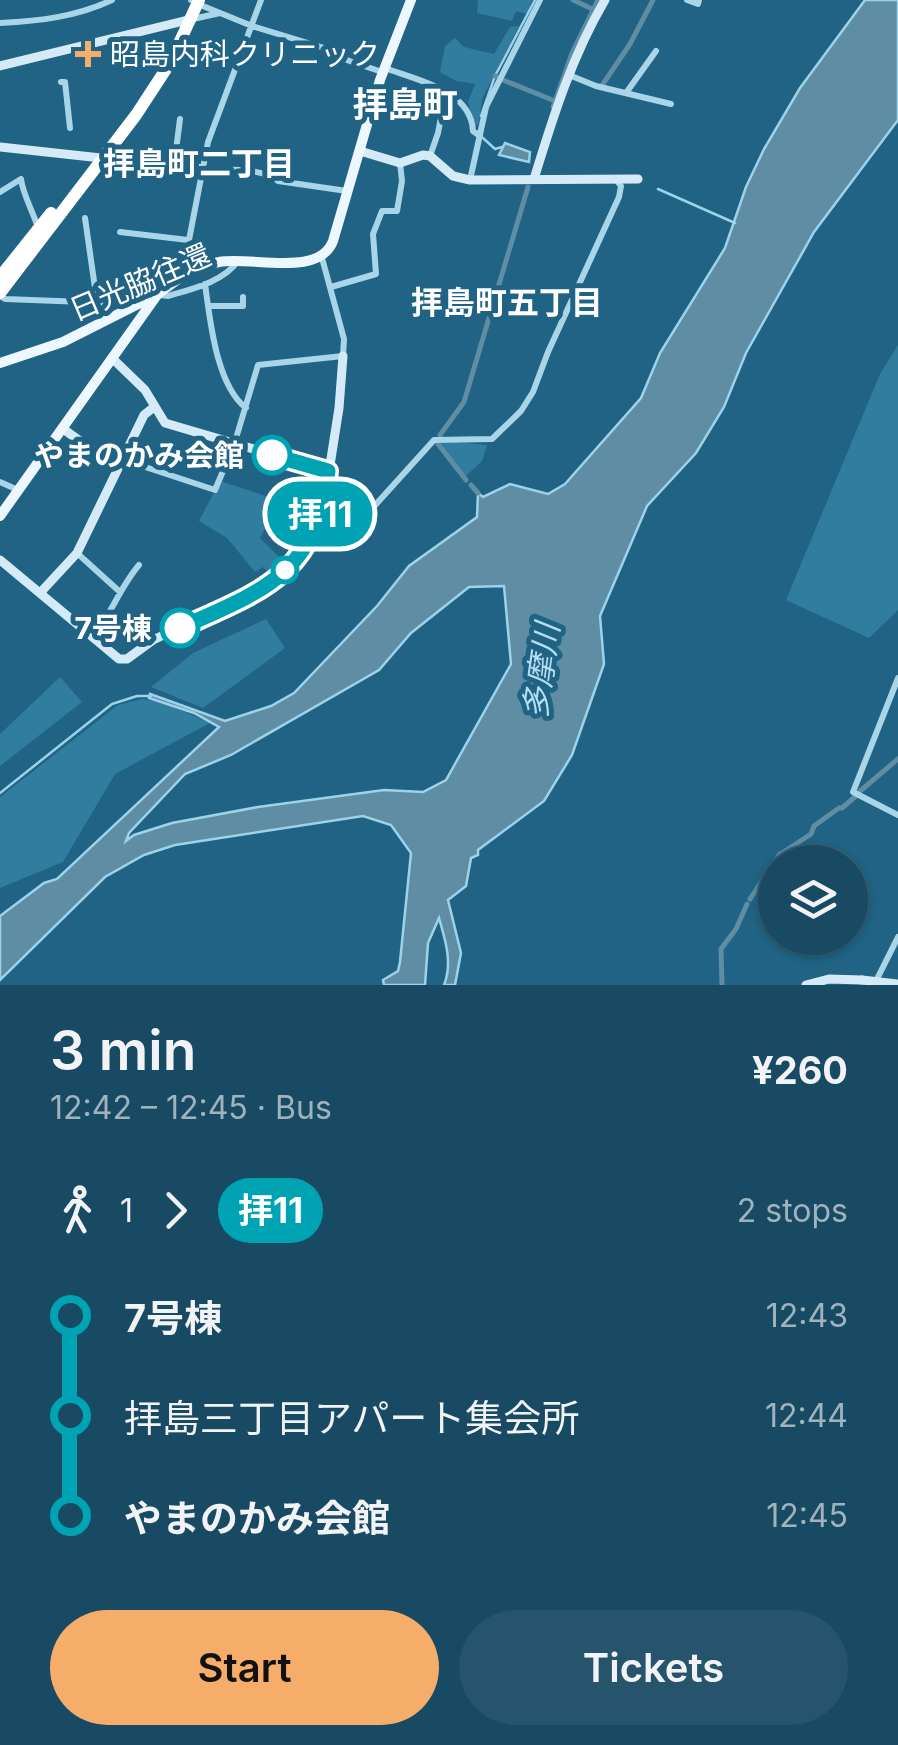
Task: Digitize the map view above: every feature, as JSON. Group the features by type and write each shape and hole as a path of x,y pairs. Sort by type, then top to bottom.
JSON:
{"highway":[{"path":"0,294 170,63 194,1"},
{"path":"0,277 100,158"}],"main road":[{"path":"0,516 157,295 203,266 239,260 307,263 322,258 330,248 383,70 412,0"},
{"name":"日光脇往還","path":"0,363 38,353 157,295"}],"street":[{"path":"0,23 77,14 112,0"},
{"path":"182,276 208,142 261,0"},
{"path":"470,180 492,94 540,0"},
{"path":"534,179 581,44 605,0"},
{"path":"686,0 698,4 699,0"},
{"path":"194,1 252,26 446,92 468,111 473,131 480,136"},
{"path":"0,66 221,13"},
{"path":"626,93 656,51"},
{"path":"569,75 596,86 671,104"},
{"path":"61,82 65,82 70,128"},
{"path":"430,156 446,92"},
{"path":"174,166 180,119"},
{"path":"0,148 258,172 284,182 348,191"},
{"path":"360,151 400,163 430,156 453,176 470,180 638,179"},
{"path":"330,287 376,274 373,234 382,212 397,211 402,181 400,163"},
{"path":"0,192 21,179 38,229"},
{"path":"360,522 434,440 492,439 522,411 620,197 621,186 616,179"},
{"path":"84,218 97,302"},
{"path":"120,232 161,240 189,240"},
{"path":"0,560 116,658 126,659 153,640 264,588 311,541 324,502 339,408 344,339 322,258"},
{"name":"日光脇往還","path":"157,295 168,296 205,284 232,269 239,260"},
{"path":"205,284 215,349 234,394 246,408"},
{"path":"0,294 11,299 140,305"},
{"path":"208,306 243,306 243,298"},
{"path":"62,428 119,464 214,490 234,445 258,366 342,356"},
{"path":"114,359 145,390 161,420 170,426 328,471"},
{"path":"40,593 76,553 144,414 154,408"},
{"path":"0,482 18,490"},
{"path":"76,553 120,592"},
{"path":"92,638 111,616 120,592 139,565"},
{"path":"898,678 854,792 898,816"},
{"path":"874,985 898,938"},
{"path":"806,985 854,981 898,984"}],"shaded area":[{"path":"478,0 532,0 527,14 516,11 512,21 477,13"},
{"path":"519,26 482,99 476,126 468,102 475,84 456,81 440,72 445,46 455,38 464,47 494,54 510,27"},
{"path":"898,345 898,610 869,638 786,600 880,374"},
{"path":"440,443 487,445 482,461 465,477"},
{"path":"332,477 363,496 312,547 326,510"},
{"path":"220,481 269,497 277,505 260,538 283,561 270,574 263,567 255,572 227,538 199,521"},
{"path":"266,619 285,648 203,708 151,687 193,653"},
{"path":"60,677 82,702 0,766 0,734"},
{"path":"142,699 162,702 210,723 115,774 63,862 0,888 0,797 118,705"}],"water":[{"name":"多摩川","path":"865,0 898,0 898,120 814,232 746,353 724,407 696,453 647,506 600,616 604,664 572,755 544,801 471,858 466,886 448,900 461,953 455,985 444,985 448,960 439,918 428,943 425,985 384,985 383,980 398,971 400,962 411,853 391,825 363,816 175,845 144,855 105,877 0,980 0,916 44,883 57,879 219,727 194,713 149,698 150,694 225,721 271,706 294,693 377,606 409,566 477,517 478,493 483,497 510,484 548,494 565,484 641,398 660,353 725,248 746,187 800,88","holes":["504,586 511,664 446,780 423,792 384,790 258,807 172,823 126,841 129,833 185,774 231,755 379,670 411,633 469,587"]},
{"path":"505,143 530,152 529,162 499,155"}],"waterway":[{"path":"481,116 495,76 535,0"},
{"path":"573,0 590,8"},
{"path":"553,107 572,53 598,0"},
{"path":"601,87 653,0"},
{"path":"503,80 555,101"},
{"path":"483,138 495,149 502,147"},
{"path":"440,435 464,402 528,187"},
{"path":"658,189 735,223"},
{"path":"438,444 466,480"},
{"path":"471,485 478,493"},
{"path":"0,793 112,704 151,696"},
{"path":"859,792 898,759"},
{"path":"842,808 856,796"},
{"path":"794,845 839,808"},
{"path":"750,899 758,887"},
{"path":"722,985 721,949 747,904"}],"bus line":[{"name":"拝11","path":"180,628 264,588 311,541 324,502 328,471 272,455"}],"place":[{"name":"昭島内科クリニック","path":"88,54"},
{"name":"やまのかみ会館","path":"272,455"},
{"name":"7号棟","path":"180,628"}],"district":[{"name":"拝島町","path":"405,104"},
{"name":"拝島町二丁目","path":"199,163"},
{"name":"拝島町五丁目","path":"507,302"}]}
